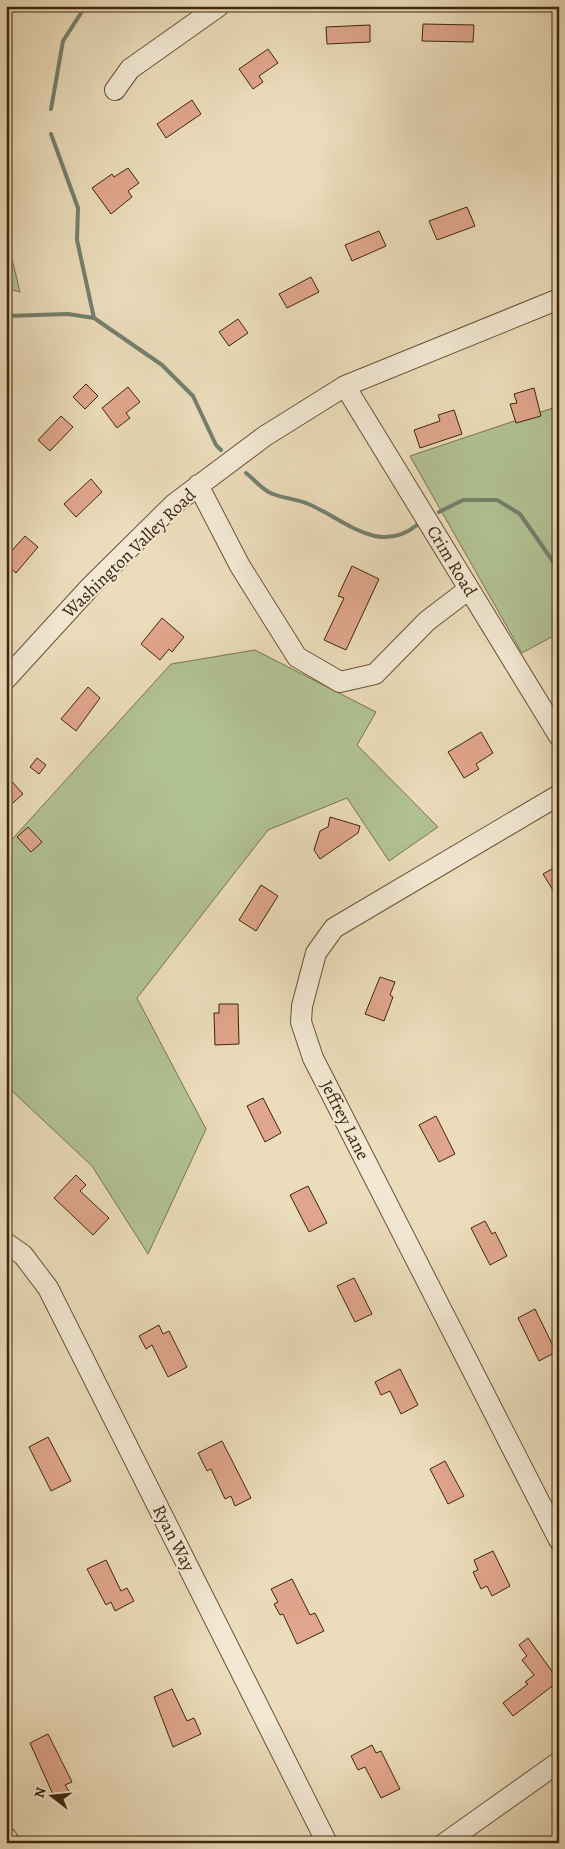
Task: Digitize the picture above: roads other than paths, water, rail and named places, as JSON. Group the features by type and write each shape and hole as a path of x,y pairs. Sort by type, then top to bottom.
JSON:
{"street":[{"path":"115,90 130,70 219,6"},
{"name":"Washington Valley Road","path":"6,678 132,544 174,504 265,436 345,386 559,299"},
{"name":"Crim Road","path":"345,386 559,736"},
{"path":"198,485 240,566 297,657 340,682 375,674 427,621 469,589"},
{"name":"Jeffrey Lane","path":"559,795 334,928 316,953 302,1006 301,1022 313,1058 559,1540"},
{"name":"Ryan Way","path":"6,1243 23,1255 48,1288 327,1843"},
{"path":"445,1843 559,1762"},
{"path":"6,1838 10,1843"}],"waterway":[{"path":"51,109 63,41 81,13 79,6"},
{"path":"51,134 78,208 77,240 94,318"},
{"path":"6,316 68,314 94,318 162,365 193,396 216,445 221,450"},
{"path":"246,473 269,492 306,503 347,525 374,536 388,537 403,534 417,525"},
{"path":"439,512 463,500 497,500 520,514 559,570"}]}
